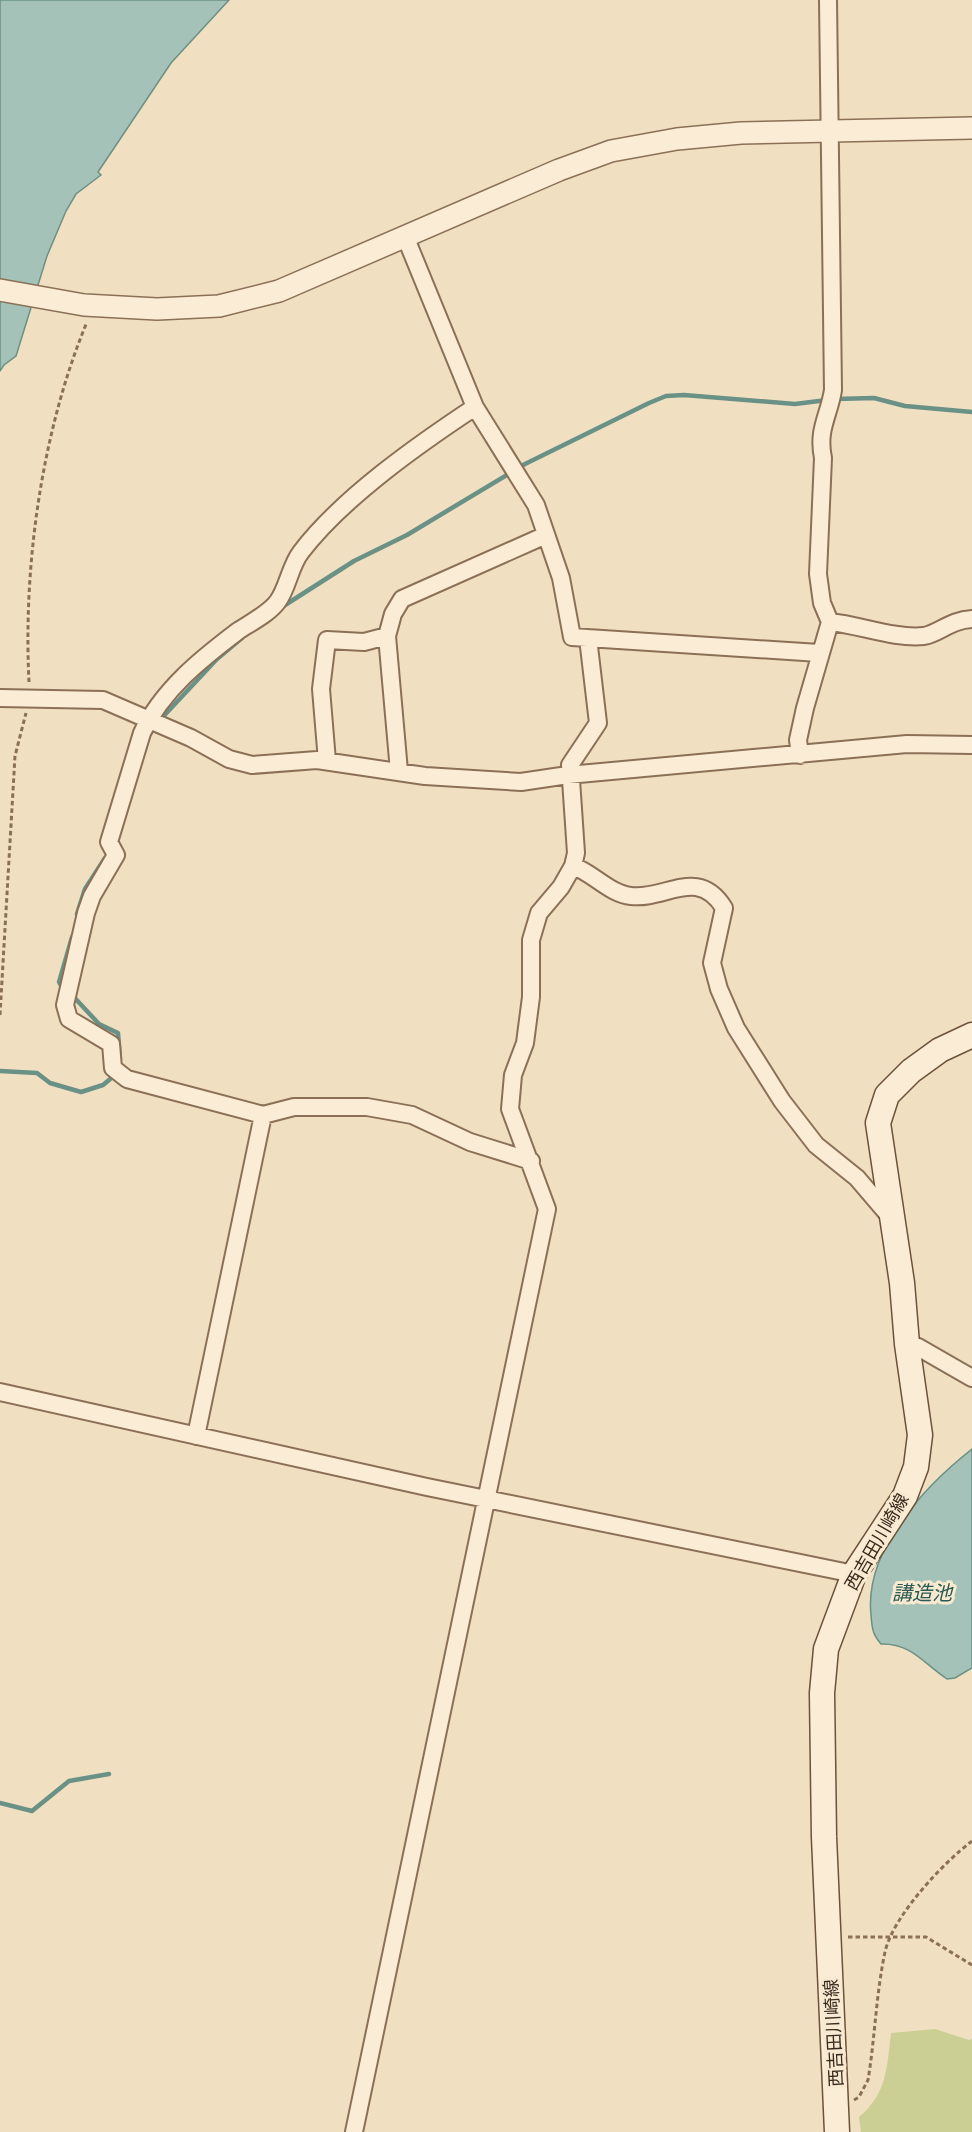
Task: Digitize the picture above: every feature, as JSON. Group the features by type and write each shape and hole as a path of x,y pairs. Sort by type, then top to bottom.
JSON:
{"main road":[{"name":"西吉田川崎線","path":"837,2120 824,1836 822,1693 826,1649 854,1574 905,1496 916,1467 920,1435 893,1220 878,1123 887,1095 911,1071 940,1050 969,1042"}],"street":[{"path":"800,755 798,740 819,654 830,622 822,603 818,574 823,458 820,443 821,426 830,406 833,390 828,0"},
{"path":"0,290 89,305 157,309 219,306 279,291 559,170 610,151 677,139 741,132 972,128"},
{"path":"405,236 475,407 536,505 561,578 572,637 819,654"},
{"path":"475,407 420,444 339,512 299,553 278,602 198,663 171,689 149,719 142,733 109,842 116,855 96,889 86,913 65,1005 69,1020 111,1044 113,1068 127,1079 263,1115 294,1107 368,1107 412,1114 470,1142 531,1161"},
{"path":"399,771 387,636 393,614 402,599 546,535"},
{"path":"830,622 908,636 926,636 957,620 972,619"},
{"path":"327,761 321,689 327,640 364,642 387,636"},
{"path":"354,2132 547,1209 510,1109 513,1075 525,1043 531,997 531,940 539,912 561,887 573,866 576,853 568,775 570,765 598,723 588,638"},
{"path":"0,698 104,700 149,719 229,759 252,765 327,761 425,776 520,782 568,775 907,744 972,745"},
{"path":"573,866 586,870 615,890 631,897 682,888 704,888 716,896 724,908 712,963 718,989 736,1028 783,1101 816,1145 857,1178 893,1220"},
{"path":"196,1436 263,1115"},
{"path":"907,1344 918,1347 972,1378"},
{"path":"0,1392 488,1499 854,1574"}],"path":[{"path":"0,1015 15,756 25,699 35,533 53,425 68,368 89,305"},
{"path":"837,2120 860,2097 868,2080 885,1950 891,1937 906,1912 957,1853 972,1841"},
{"path":"829,1932 847,1937 926,1937 972,1965"}],"green space":[{"path":"935,2029 972,2039 972,2132 861,2132 859,2117 875,2099 884,2079 891,2033"}],"water":[{"path":"0,0 229,0 171,63 98,172 101,175 76,194 66,211 47,256 16,356 0,371"},
{"name":"講造池","path":"972,1449 972,1668 955,1678 947,1679 909,1650 881,1644 872,1627 871,1591 877,1567 887,1544 901,1522 935,1481"}],"waterway":[{"path":"282,607 354,561 407,535 525,464 666,396 684,395 795,404 827,400"},
{"path":"835,399 874,398 905,406 972,412"},
{"path":"159,721 217,659 242,638"},
{"path":"77,914 85,889 105,858"},
{"path":"64,991 59,982 72,937"},
{"path":"72,995 99,1024 118,1033 120,1059"},
{"path":"0,1071 37,1073 50,1083 81,1092 103,1085 115,1075"},
{"path":"0,1803 32,1811 69,1781 109,1774"}]}
